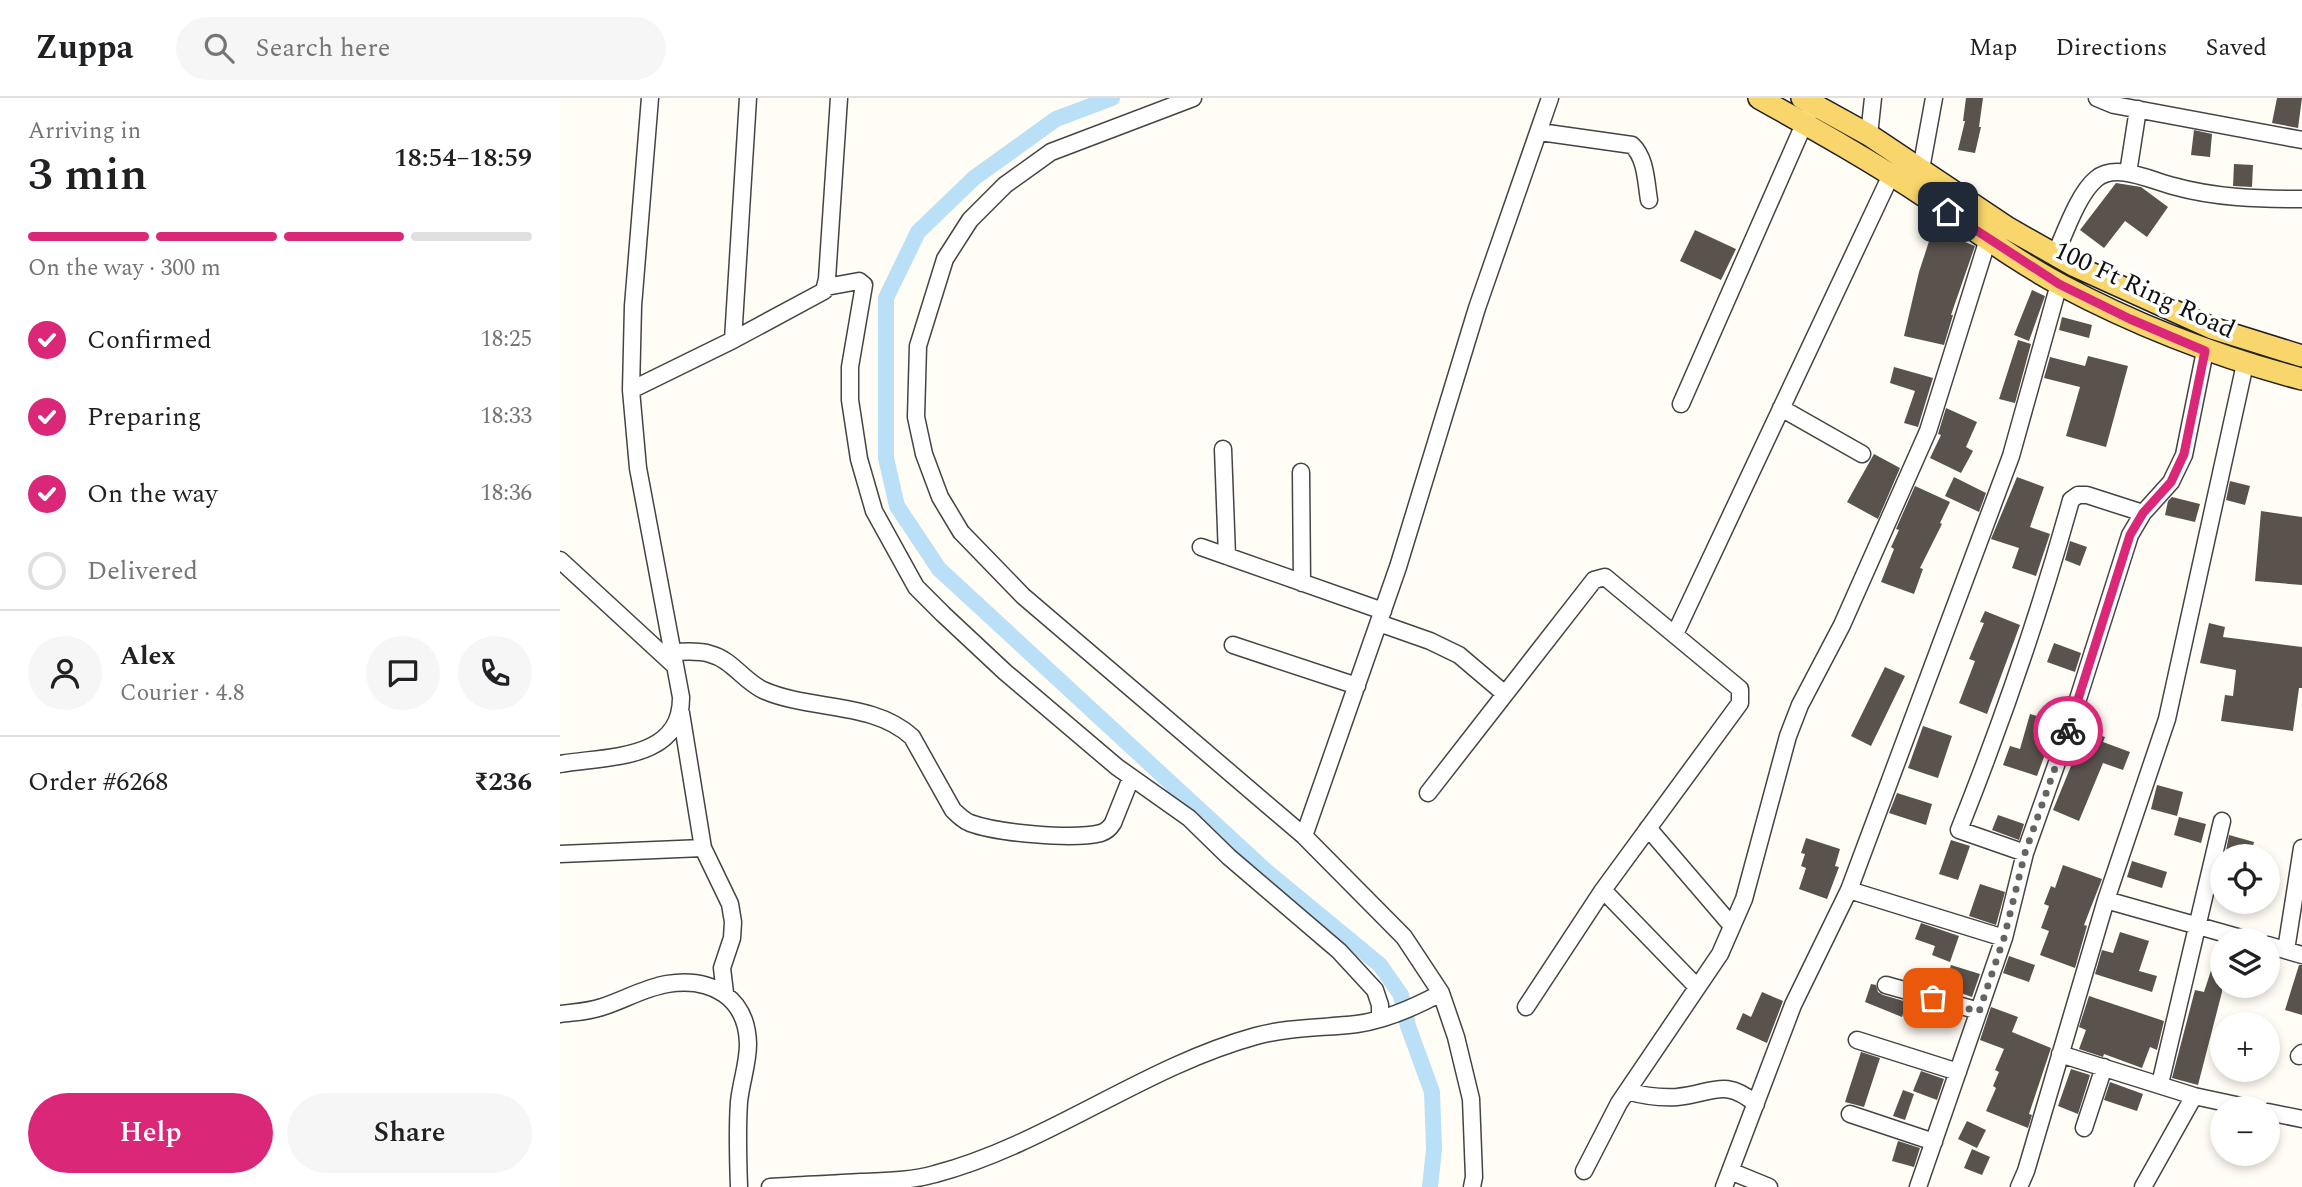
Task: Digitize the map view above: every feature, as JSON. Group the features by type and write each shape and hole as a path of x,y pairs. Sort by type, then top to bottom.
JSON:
{"main road":[{"name":"100 Ft Ring Road","path":"1759,98 1807,108 1869,135 2008,228 2075,266 2212,328 2302,356"},
{"name":"100 Ft Ring Road","path":"1807,108 1891,175 2059,284 2130,319 2205,351 2245,365 2302,379"}],"street":[{"path":"650,98 633,306 631,390 638,468 681,698 681,713 704,848 730,904 733,922 732,938 722,968 725,993 745,1022 748,1045 740,1101 739,1187"},
{"path":"733,340 748,98"},
{"path":"631,390 733,340 821,293 826,287 839,98"},
{"path":"1193,98 1051,152 1004,184 970,220 945,259 918,346 916,417 924,454 940,497 961,532 1023,596 1304,836 1404,937 1456,1037 1471,1099 1472,1187"},
{"path":"1304,836 1381,617 1477,308 1550,98"},
{"path":"1869,135 1873,98"},
{"path":"1922,169 1934,98"},
{"path":"2097,98 2113,106 2302,140"},
{"path":"1681,404 1807,108"},
{"path":"2128,173 2138,109"},
{"path":"1540,132 1632,145 1639,151 1649,200"},
{"path":"2055,255 2085,193 2097,178 2110,172 2128,173 2218,196 2302,199"},
{"path":"1675,634 1891,175"},
{"path":"1584,1171 1619,1103 1720,954 1744,899 1788,736 1800,705 1842,625 1928,431 1988,239"},
{"path":"826,287 859,281 864,285 850,367 852,412 859,459 874,510 916,587 1005,672 1131,778 1189,818 1229,857 1339,951 1375,990 1385,1017"},
{"path":"1724,1187 1793,1005 1849,890 2011,456 2059,284"},
{"path":"1918,1187 2004,938 2025,853 2065,740 2130,535 2143,513 2171,482 2184,454 2205,351"},
{"path":"2019,1187 2106,900 2174,694 2245,365"},
{"path":"1781,408 1862,454"},
{"path":"1223,449 1227,556"},
{"path":"1301,472 1302,583"},
{"path":"2025,853 1959,830 1988,756 2056,556 2071,500 2078,495 2087,495 2143,513"},
{"path":"1201,547 1302,583 1381,617 1459,655 1505,694"},
{"path":"560,560 673,659 712,654 761,689 785,698 845,709 885,720 904,729 912,737 953,810 961,818 974,824 1044,836 1100,833 1109,830 1113,823 1131,778"},
{"path":"1427,793 1599,577 1605,577 1740,689 1740,703 1603,890 1526,1007"},
{"path":"1233,645 1357,686"},
{"path":"560,764 651,748 670,734 681,713"},
{"path":"2160,1084 2222,821"},
{"path":"1648,828 1732,926"},
{"path":"560,854 704,848"},
{"path":"2294,953 2302,848"},
{"path":"1603,890 1697,987"},
{"path":"1849,890 2004,938"},
{"path":"2106,900 2210,929"},
{"path":"560,1014 603,1007 642,990 682,982 709,986 725,993"},
{"path":"1886,985 1979,1012"},
{"path":"770,1187 901,1180 932,1175 1022,1142 1196,1057 1291,1029 1358,1023 1385,1017 1436,996"},
{"path":"1857,1040 1958,1072"},
{"path":"2060,1054 2210,1099"},
{"path":"2084,1128 2104,1067"},
{"path":"1628,1091 1646,1096 1680,1097 1729,1088 1742,1092 1756,1104"},
{"path":"2143,1187 2194,1096"},
{"path":"1850,1114 1934,1142"},
{"path":"2280,1114 2302,1119"},
{"path":"1730,1171 1769,1187"}],"building":[{"path":"1966,98 1983,98 1981,127 1975,153 1958,150 1965,121"},
{"path":"2277,98 2302,98 2298,128 2272,123"},
{"path":"2194,130 2212,134 2210,157 2191,155"},
{"path":"2234,164 2253,165 2252,187 2233,186"},
{"path":"2116,183 2141,187 2168,207 2147,237 2125,221 2104,248 2080,230"},
{"path":"1933,229 1975,246 1951,315 1944,345 1904,336 1919,272"},
{"path":"1695,230 1736,249 1721,280 1680,261"},
{"path":"2032,290 2045,296 2029,341 2014,335"},
{"path":"2062,317 2092,325 2089,338 2059,330"},
{"path":"2018,340 2031,344 2015,403 1999,399"},
{"path":"2088,356 2128,366 2106,447 2066,436 2080,387 2044,378 2050,357 2085,366"},
{"path":"1894,367 1933,378 1918,427 1904,423 1915,391 1890,383"},
{"path":"1946,408 1977,422 1966,447 1973,451 1961,473 1930,458 1941,435 1938,434"},
{"path":"1874,454 1900,468 1878,519 1847,502"},
{"path":"1954,477 1986,493 1979,512 1945,496"},
{"path":"2017,477 2044,487 2030,527 2050,534 2036,576 2012,568 2019,548 1991,539"},
{"path":"2230,481 2250,486 2245,505 2226,500"},
{"path":"1915,486 1950,502 1920,568 1923,569 1914,594 1881,582 1894,549 1891,547 1899,530 1896,529"},
{"path":"2172,497 2200,504 2195,522 2165,515 2168,501"},
{"path":"2261,511 2302,517 2302,585 2255,581"},
{"path":"2070,541 2087,547 2080,566 2065,560"},
{"path":"1985,611 2020,625 1987,714 1959,703 1975,661 1969,659 1984,623 1980,622"},
{"path":"2209,623 2225,627 2223,637 2302,647 2302,688 2299,688 2293,731 2221,721 2225,695 2233,696 2236,670 2200,663"},
{"path":"2054,643 2081,653 2075,672 2047,662"},
{"path":"1885,667 1905,676 1871,746 1851,736"},
{"path":"2030,714 2060,723 2037,776 2003,765 2010,746 2020,749"},
{"path":"1923,726 1952,736 1938,778 1908,768"},
{"path":"2080,729 2105,737 2103,742 2130,752 2123,770 2103,763 2079,821 2053,810 2071,766 2067,765"},
{"path":"2157,785 2183,792 2177,816 2151,809"},
{"path":"1897,793 1932,804 1926,825 1889,813"},
{"path":"1998,815 2024,824 2019,840 1992,830"},
{"path":"2179,817 2206,824 2201,843 2174,835"},
{"path":"2229,835 2254,842 2253,844 2227,844"},
{"path":"1806,838 1840,849 1835,866 1839,867 1827,899 1799,889 1806,868 1801,866 1805,854 1801,853"},
{"path":"1951,840 1970,846 1958,880 1939,874"},
{"path":"2132,861 2167,872 2162,888 2127,877"},
{"path":"2063,865 2102,879 2084,925 2087,926 2075,968 2040,955 2049,931 2041,928 2049,906 2044,904 2051,886 2055,888"},
{"path":"1980,884 2005,892 1996,925 1969,916"},
{"path":"1921,923 1959,936 1950,962 1932,955 1935,946 1915,939"},
{"path":"2120,932 2149,941 2139,971 2157,976 2152,992 2095,974 2102,950 2113,953"},
{"path":"2009,956 2035,965 2029,982 2003,973"},
{"path":"1951,965 1980,974 1972,997 1944,987"},
{"path":"2299,965 2302,965 2302,1015 2285,1010"},
{"path":"2210,974 2210,998 2220,998 2217,1012 2210,1012 2210,1038 2198,1085 2172,1078 2195,990 2204,992"},
{"path":"1871,984 1876,985 1878,992 1883,995 1907,1002 1902,1017 1865,1002"},
{"path":"1762,992 1783,1001 1767,1043 1736,1029 1743,1013 1751,1017"},
{"path":"2089,996 2164,1021 2157,1050 2150,1047 2142,1068 2104,1054 2103,1057 2079,1049 2086,1030 2079,1027"},
{"path":"1991,1007 2018,1017 2012,1032 2051,1048 2029,1114 2032,1115 2028,1128 1986,1111 1996,1088 1993,1086 1999,1072 1995,1070 2004,1049 1980,1040"},
{"path":"1861,1052 1880,1058 1864,1107 1845,1102"},
{"path":"2071,1069 2090,1075 2078,1114 2058,1106"},
{"path":"1921,1071 1944,1079 1937,1100 1913,1091"},
{"path":"2110,1082 2143,1094 2137,1111 2104,1100"},
{"path":"1903,1090 1914,1094 1905,1120 1893,1116"},
{"path":"1967,1121 1986,1130 1977,1148 1958,1139"},
{"path":"1898,1141 1920,1148 1914,1167 1892,1161"},
{"path":"1972,1149 1990,1157 1982,1175 1964,1168"}],"waterway":[{"path":"1112,98 1056,119 974,178 918,232 886,298 886,458 897,506 939,569 1266,871 1380,965 1401,995 1408,1026 1432,1092 1434,1149 1430,1187"}],"way so far":[{"path":"1933,998 1979,1012 2004,938 2025,853 2068,731"}],"route":[{"path":"1948,212 2059,284 2130,319 2205,351 2184,454 2171,482 2143,513 2130,535 2068,731"}]}
